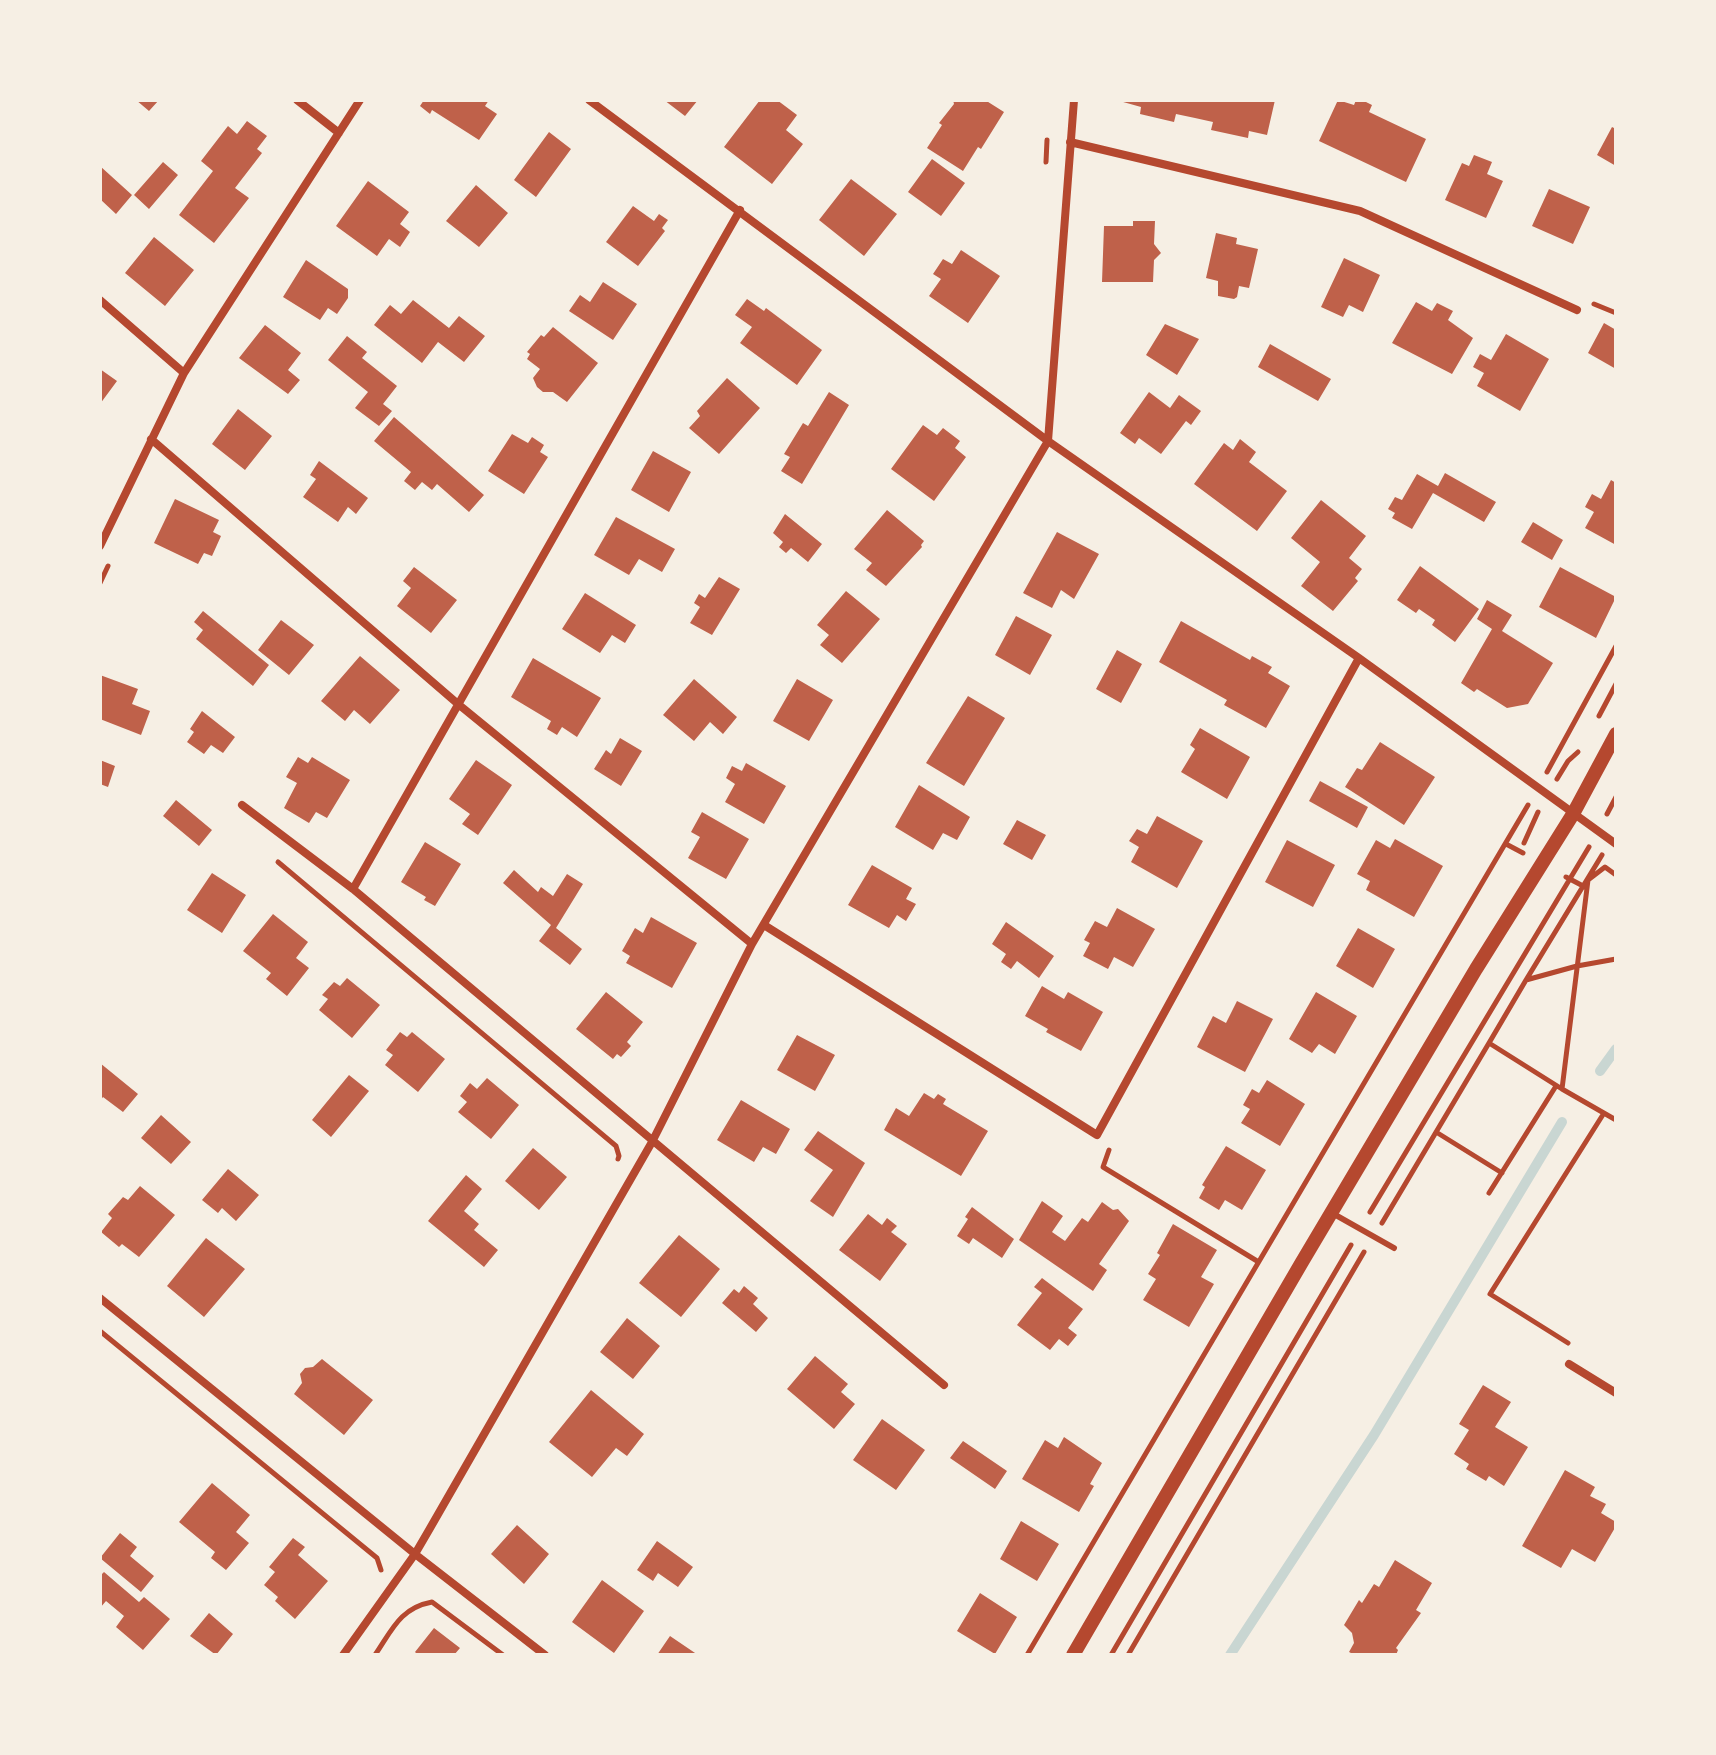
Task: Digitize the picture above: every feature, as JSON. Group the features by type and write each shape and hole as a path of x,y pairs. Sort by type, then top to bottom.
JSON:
{"street":[{"path":"297,100 339,133"},
{"path":"100,546 184,373 360,100"},
{"path":"589,100 1048,441 1359,658 1616,844"},
{"path":"343,1655 415,1554 652,1142 752,944 1048,441 1074,100"},
{"path":"1070,142 1360,211 1577,310"},
{"path":"353,889 740,210"},
{"path":"100,300 184,373"},
{"path":"151,439 458,704 752,944"},
{"path":"764,925 1097,1135 1359,658"},
{"path":"1073,1655 1476,969 1573,814 1616,734"},
{"path":"242,805 353,889 944,1385"},
{"path":"100,1298 415,1554 545,1655"},
{"path":"1569,1364 1616,1393"}],"lane":[{"path":"1332,1213 1394,1248"}],"path":[{"path":"1045,174 1049,129"},
{"path":"1588,298 1593,304 1616,313"},
{"path":"1588,314 1593,304"},
{"path":"1027,1655 1538,789 1616,646"},
{"path":"1540,765 1549,769"},
{"path":"1518,802 1526,808"},
{"path":"278,862 616,1146 619,1156 612,1170"},
{"path":"1128,1655 1588,880 1605,867 1616,875"},
{"path":"1489,1193 1559,1087 1588,880"},
{"path":"1526,980 1616,959"},
{"path":"1489,1043 1616,1120"},
{"path":"1578,1349 1490,1294 1604,1113"},
{"path":"616,1146 633,1125"},
{"path":"1436,1132 1502,1173"},
{"path":"1111,1146 1103,1167 1257,1261"},
{"path":"100,1331 377,1558 381,1571 378,1583"},
{"path":"375,1655 404,1612 432,1602 503,1655"}],"building":[{"path":"136,100 159,100 149,111"},
{"path":"424,100 489,100 485,106 497,114 479,140 432,110 430,114 420,106"},
{"path":"664,100 698,100 685,116"},
{"path":"760,100 777,100 797,115 786,130 803,144 772,184 724,147"},
{"path":"953,100 985,100 1004,112 963,171 927,148 942,125 939,123 954,104"},
{"path":"1116,100 1275,100 1267,135 1249,131 1248,138 1211,130 1213,122 1195,118 1176,114 1174,122 1140,114 1141,107"},
{"path":"1338,100 1354,105 1356,100 1362,100 1372,105 1369,112 1426,139 1406,182 1319,141"},
{"path":"247,121 267,136 257,149 262,153 235,188 249,198 214,243 179,215 213,171 201,161 228,126 237,134"},
{"path":"1612,127 1616,129 1616,166 1597,155"},
{"path":"549,132 571,149 536,197 514,180"},
{"path":"1474,155 1492,162 1487,174 1503,181 1486,218 1445,200 1462,163 1469,166"},
{"path":"932,159 965,183 941,216 908,192"},
{"path":"163,162 178,175 149,209 134,195"},
{"path":"100,166 132,195 116,214 100,199"},
{"path":"851,179 897,214 864,256 819,220"},
{"path":"368,181 409,212 400,224 410,232 400,247 389,239 377,256 336,226"},
{"path":"476,185 508,213 479,247 446,221"},
{"path":"1549,189 1590,207 1573,244 1532,226"},
{"path":"633,206 654,221 659,214 668,220 662,228 665,231 638,266 606,242"},
{"path":"1133,221 1155,221 1154,244 1161,253 1154,260 1153,282 1102,282 1104,226 1133,226"},
{"path":"1216,233 1237,238 1236,244 1258,249 1249,288 1239,286 1234,299 1218,296 1218,281 1206,278"},
{"path":"154,237 194,270 165,306 125,273"},
{"path":"961,250 1000,276 968,323 929,296 941,279 933,274 943,259 952,264"},
{"path":"1344,258 1380,275 1363,312 1349,305 1343,317 1321,307"},
{"path":"306,260 348,289 348,298 337,314 328,308 320,320 283,297"},
{"path":"603,282 637,304 613,340 569,311 580,295 590,302"},
{"path":"747,299 764,311 766,308 822,350 797,385 740,343 752,327 735,315"},
{"path":"413,300 449,328 459,316 485,336 464,362 438,342 422,363 374,325 390,305 401,314"},
{"path":"1416,302 1432,311 1437,303 1453,311 1448,320 1473,338 1452,374 1392,343"},
{"path":"1604,323 1616,330 1616,369 1588,353"},
{"path":"1165,324 1199,339 1177,375 1146,355"},
{"path":"265,325 301,353 288,370 300,380 288,394 239,358"},
{"path":"553,327 598,363 567,402 553,392 543,392 537,387 533,378 540,369 527,359 530,354 527,352 541,335 544,337"},
{"path":"1506,334 1549,359 1520,411 1477,386 1484,373 1473,367 1480,354 1491,360"},
{"path":"347,336 367,352 362,358 397,386 383,404 392,411 379,426 355,408 368,392 328,360"},
{"path":"1270,344 1331,379 1318,401 1258,367"},
{"path":"100,369 117,381 100,404"},
{"path":"727,378 760,408 719,454 689,428 700,416 697,411"},
{"path":"829,392 849,405 802,484 781,471 790,457 784,454 803,423 808,426"},
{"path":"1149,392 1170,408 1179,395 1201,411 1191,425 1186,421 1161,454 1139,438 1135,444 1120,433"},
{"path":"238,409 272,436 245,470 212,444"},
{"path":"394,417 484,495 469,512 437,484 432,490 422,482 415,490 404,481 411,472 374,441"},
{"path":"923,425 937,435 943,428 960,441 955,448 966,457 934,501 891,469"},
{"path":"512,434 528,443 532,437 544,445 540,452 548,457 524,494 488,471"},
{"path":"1240,439 1256,452 1249,462 1287,491 1257,531 1194,484 1224,443 1233,450"},
{"path":"653,451 691,472 669,512 631,490"},
{"path":"319,461 368,498 356,514 348,507 338,522 303,497 316,479 310,475"},
{"path":"1445,473 1496,502 1484,522 1433,493 1412,529 1392,518 1395,513 1388,509 1395,497 1402,500 1417,474 1438,486"},
{"path":"1611,480 1616,483 1616,545 1585,528 1594,512 1585,507 1592,494 1601,499"},
{"path":"175,499 219,520 213,532 221,536 212,556 204,553 198,564 154,543"},
{"path":"1321,500 1366,536 1349,558 1362,569 1355,578 1358,581 1333,611 1301,586 1320,562 1291,538"},
{"path":"887,510 924,541 886,586 866,570 872,563 854,549"},
{"path":"785,514 822,544 808,562 791,548 786,553 779,547 783,542 773,533"},
{"path":"616,517 675,549 662,572 639,559 629,575 594,555"},
{"path":"1533,522 1563,540 1552,560 1521,542"},
{"path":"1057,532 1099,554 1074,599 1061,590 1052,608 1023,593"},
{"path":"1420,566 1479,609 1455,642 1432,625 1435,620 1419,609 1416,613 1397,600"},
{"path":"414,567 457,600 431,633 397,606 411,588 403,581"},
{"path":"1560,567 1616,597 1596,638 1539,607"},
{"path":"719,577 740,589 712,635 690,623 700,607 694,603 699,594 705,598"},
{"path":"846,591 880,619 842,663 820,645 829,635 817,625"},
{"path":"585,593 636,625 625,643 612,635 600,653 562,629"},
{"path":"1487,600 1512,615 1502,631 1553,663 1528,704 1507,708 1461,683 1492,629 1477,619"},
{"path":"203,611 269,665 253,686 196,639 203,630 194,622"},
{"path":"1016,616 1052,635 1030,675 995,655"},
{"path":"281,620 314,645 289,675 258,650"},
{"path":"1181,621 1250,660 1252,656 1272,667 1268,673 1290,686 1266,728 1224,705 1227,700 1159,662"},
{"path":"1117,650 1142,664 1121,703 1096,689"},
{"path":"360,656 400,690 370,724 354,710 345,721 321,701"},
{"path":"533,658 601,698 577,737 562,727 557,735 547,729 551,721 511,697"},
{"path":"100,675 138,689 132,704 150,711 141,735 100,719"},
{"path":"694,679 737,717 723,734 710,722 694,741 663,715"},
{"path":"797,679 833,700 809,741 773,721"},
{"path":"968,696 1005,718 964,786 926,763"},
{"path":"202,711 235,737 223,753 211,745 204,754 187,742 194,732 190,729"},
{"path":"1200,728 1250,757 1227,799 1181,772 1195,749 1190,745"},
{"path":"620,738 642,751 621,786 594,769 606,750 611,754"},
{"path":"1380,742 1435,777 1404,825 1345,787 1357,768 1362,770"},
{"path":"298,757 308,763 312,757 350,780 327,818 316,812 309,823 284,808 297,783 286,777"},
{"path":"100,760 115,766 108,787 100,784"},
{"path":"476,760 512,785 478,835 462,824 470,814 449,799"},
{"path":"746,763 786,786 764,824 725,802 735,784 726,778 732,766 742,771"},
{"path":"1320,781 1368,807 1357,828 1309,801"},
{"path":"919,785 970,817 957,840 943,833 933,850 895,827"},
{"path":"176,800 212,830 199,846 163,816"},
{"path":"702,812 749,839 726,879 688,858 700,837 691,832"},
{"path":"1157,816 1203,841 1177,888 1131,862 1139,847 1129,841 1137,829 1147,834"},
{"path":"1017,820 1046,835 1032,860 1003,844"},
{"path":"1395,839 1443,866 1414,917 1366,890 1370,881 1357,874 1376,840 1390,848"},
{"path":"1287,840 1335,865 1313,907 1265,882"},
{"path":"425,842 461,864 435,906 401,882"},
{"path":"872,865 912,888 906,899 916,904 906,921 897,915 889,928 848,905"},
{"path":"514,870 538,892 541,887 553,896 567,874 583,884 556,928 582,949 570,965 539,941 551,925 503,883"},
{"path":"212,873 246,895 222,933 187,910"},
{"path":"1117,908 1155,929 1133,967 1114,957 1108,969 1083,956 1090,943 1084,940 1095,921 1107,927"},
{"path":"273,914 308,942 296,958 309,968 287,996 266,979 271,973 243,951"},
{"path":"651,917 697,943 672,988 626,963 630,956 622,951 635,928 643,933"},
{"path":"1006,922 1054,956 1039,978 1017,961 1011,969 1001,962 1006,954 992,944"},
{"path":"1358,928 1395,949 1373,988 1336,966"},
{"path":"347,978 380,1005 352,1038 319,1010 328,999 322,995 334,982 340,986"},
{"path":"1042,986 1064,999 1068,992 1103,1012 1081,1051 1046,1032 1048,1029 1025,1016"},
{"path":"606,992 643,1022 627,1042 631,1046 621,1057 617,1054 613,1059 576,1029"},
{"path":"1316,992 1357,1016 1335,1054 1319,1044 1312,1053 1289,1039"},
{"path":"1237,1001 1273,1019 1245,1072 1197,1047 1213,1016 1226,1023"},
{"path":"400,1032 407,1037 412,1032 445,1059 418,1092 385,1065 393,1055 386,1050"},
{"path":"797,1035 835,1055 815,1091 777,1070"},
{"path":"100,1063 138,1094 123,1112 103,1097 100,1101"},
{"path":"349,1075 369,1091 331,1137 312,1120"},
{"path":"487,1078 519,1105 491,1139 458,1112 467,1102 460,1096 470,1083 477,1089"},
{"path":"1267,1080 1305,1104 1280,1146 1241,1123 1250,1109 1243,1105 1252,1089 1259,1093"},
{"path":"924,1093 934,1099 938,1094 946,1099 943,1104 988,1131 961,1176 884,1130 896,1108 909,1116"},
{"path":"741,1100 790,1129 776,1154 763,1147 754,1162 717,1140"},
{"path":"161,1115 191,1142 171,1164 141,1138"},
{"path":"818,1131 865,1163 833,1217 810,1201 833,1170 804,1150"},
{"path":"1226,1146 1266,1170 1242,1210 1225,1200 1219,1210 1199,1198 1205,1187 1202,1185"},
{"path":"533,1148 567,1177 539,1210 505,1181"},
{"path":"228,1169 259,1195 236,1221 222,1208 218,1213 202,1200"},
{"path":"466,1175 482,1189 464,1211 479,1224 474,1230 498,1250 484,1267 428,1221"},
{"path":"140,1186 175,1215 139,1257 122,1244 119,1247 101,1232 112,1218 108,1214 123,1197 128,1200"},
{"path":"1042,1201 1063,1216 1052,1232 1065,1241 1082,1218 1088,1222 1102,1202 1113,1210 1118,1209 1129,1221 1099,1264 1107,1270 1093,1291 1019,1240"},
{"path":"972,1207 1014,1239 1002,1258 973,1238 969,1244 957,1236"},
{"path":"868,1214 882,1225 887,1218 897,1226 891,1232 907,1244 880,1281 839,1250"},
{"path":"1173,1224 1217,1250 1201,1277 1214,1284 1189,1327 1143,1300 1156,1279 1148,1274"},
{"path":"679,1235 720,1269 681,1317 639,1283"},
{"path":"206,1238 245,1269 204,1317 167,1286"},
{"path":"1042,1278 1083,1309 1068,1328 1077,1335 1068,1346 1059,1339 1050,1350 1017,1325 1042,1293 1034,1287"},
{"path":"744,1286 758,1298 753,1304 768,1318 756,1332 722,1303 734,1289 739,1293"},
{"path":"627,1318 660,1346 633,1379 600,1352"},
{"path":"815,1356 848,1384 841,1392 855,1404 834,1429 787,1389"},
{"path":"322,1359 373,1400 344,1435 294,1394 302,1383 300,1374"},
{"path":"1483,1385 1511,1402 1495,1427 1528,1447 1504,1486 1489,1476 1486,1481 1466,1469 1469,1464 1454,1454 1469,1430 1459,1424"},
{"path":"591,1390 644,1434 627,1456 616,1448 592,1477 549,1442"},
{"path":"882,1419 925,1450 896,1490 853,1460"},
{"path":"1064,1437 1102,1463 1090,1484 1094,1486 1079,1512 1022,1479 1045,1440 1058,1448"},
{"path":"963,1441 1007,1471 995,1489 950,1458"},
{"path":"1565,1470 1595,1487 1590,1496 1606,1504 1601,1513 1616,1522 1616,1526 1595,1562 1572,1549 1561,1568 1522,1546"},
{"path":"212,1483 250,1515 236,1532 249,1543 226,1570 211,1558 215,1552 179,1522"},
{"path":"1021,1521 1059,1544 1037,1581 1000,1559"},
{"path":"517,1525 549,1554 524,1584 491,1554"},
{"path":"120,1533 137,1547 130,1556 154,1576 141,1592 100,1558"},
{"path":"293,1538 305,1547 298,1555 328,1581 295,1619 275,1601 278,1597 264,1585 275,1572 269,1567"},
{"path":"657,1541 693,1567 678,1587 658,1573 653,1581 637,1570"},
{"path":"1395,1560 1432,1583 1416,1610 1421,1613 1396,1648 1396,1655 1355,1655 1349,1652 1354,1643 1352,1633 1344,1625 1359,1600 1362,1603 1374,1584 1379,1587"},
{"path":"104,1572 139,1602 144,1597 170,1619 143,1650 116,1627 124,1616 106,1601 100,1608 100,1576"},
{"path":"602,1580 644,1611 614,1653 572,1622"},
{"path":"980,1593 1017,1617 995,1654 957,1631"},
{"path":"209,1613 233,1634 216,1655 190,1636"},
{"path":"434,1628 460,1648 454,1655 418,1655 415,1652"},
{"path":"670,1636 698,1655 657,1655"}],"waterway":[{"path":"1600,1071 1616,1049"},
{"path":"1230,1655 1374,1435 1562,1122"}]}
